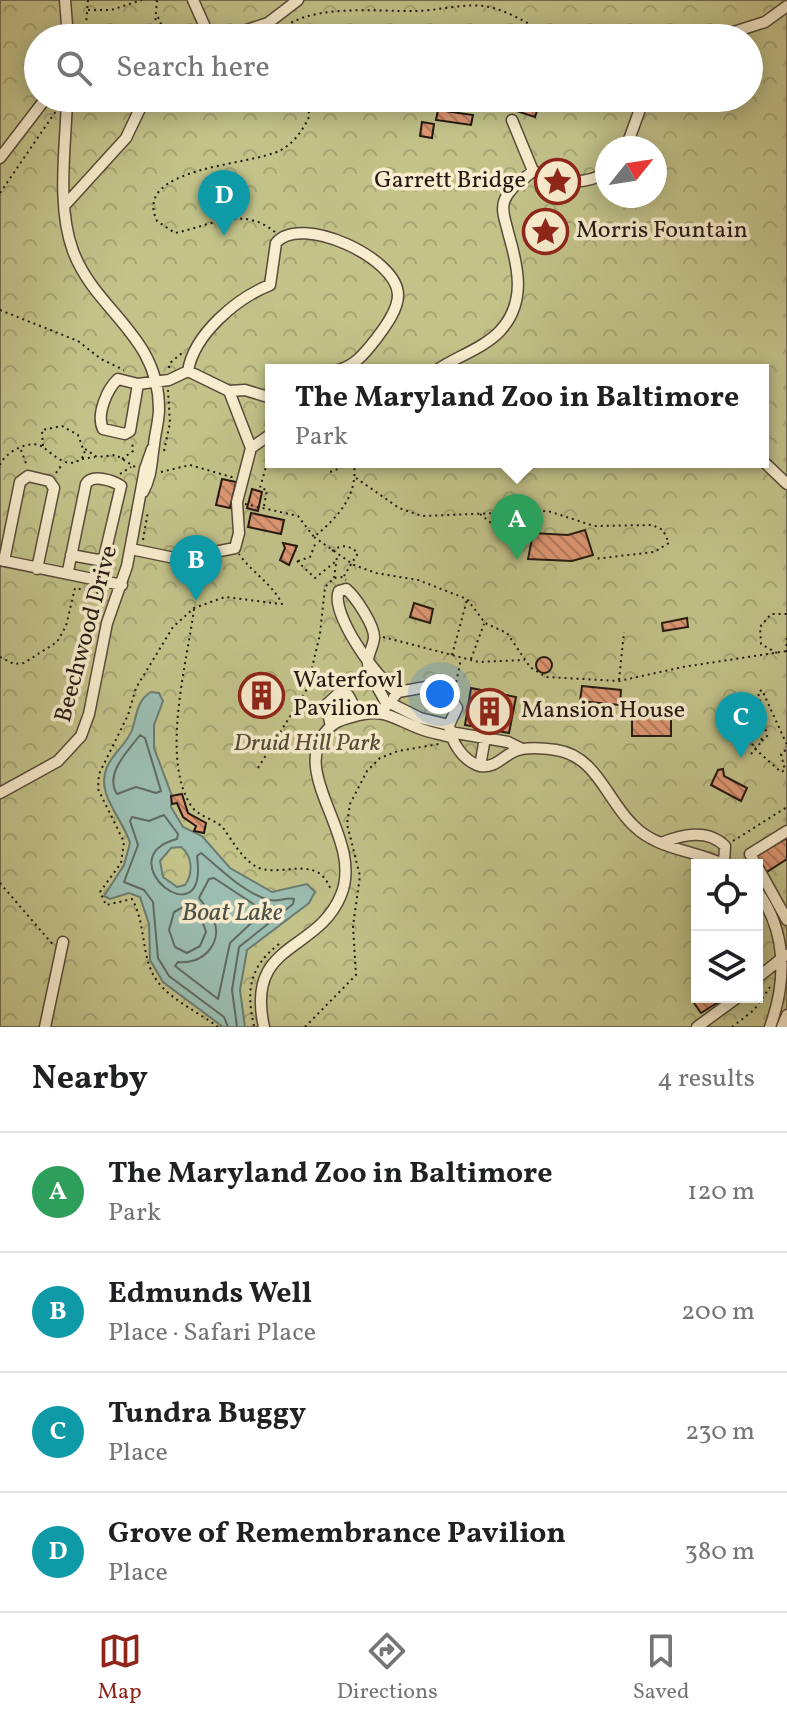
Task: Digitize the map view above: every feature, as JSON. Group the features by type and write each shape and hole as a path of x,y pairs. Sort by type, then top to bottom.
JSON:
{"street":[{"path":"65,0 67,24"},
{"path":"193,0 204,24"},
{"path":"265,24 298,0"},
{"path":"759,24 787,6"},
{"path":"0,158 35,112"},
{"name":"Beechwood Drive","path":"0,793 58,761 81,736 89,714 107,623 122,585 131,549 159,410 156,381 141,344 80,265 72,248 66,204 64,112"},
{"path":"66,204 126,138 138,112"},
{"path":"630,136 639,112"},
{"path":"512,120 533,171 548,178 585,182 595,177"},
{"path":"447,364 497,334 515,304 519,275 503,215 510,191 533,171"},
{"path":"188,371 190,359 229,309 270,285 270,267 280,238 293,232 323,236 360,252 392,277 398,292 396,304 362,356 353,364"},
{"path":"138,384 129,432 103,429 100,422 115,381 124,378 138,384 169,380 188,371"},
{"path":"188,371 229,391 245,390 265,396"},
{"path":"131,549 179,559 235,548 239,533 237,502 251,448 229,391"},
{"path":"251,448 265,438"},
{"path":"769,467 787,484"},
{"path":"37,569 52,483 28,476 20,482 2,561 37,569 122,585"},
{"path":"68,571 71,555 87,481 93,478 121,486 104,558 98,560 71,555"},
{"path":"522,749 493,765 480,766 467,760 450,731 457,708 447,692 426,687 398,692 388,687 368,659 341,616 336,600 339,591 346,589 353,595 374,635 368,659 369,669 385,706 450,731 522,749 555,750 577,757 594,772 634,826 661,843 707,859"},
{"path":"264,1027 260,997 263,977 278,958 329,916 346,880 346,852 326,805 316,771 318,748 331,726 385,706 398,692"},
{"path":"331,726 326,705 338,694 353,700 359,715"},
{"path":"480,766 485,738"},
{"path":"753,859 750,854 787,831"},
{"path":"661,843 681,836 708,835 725,846 724,859"},
{"path":"763,877 787,920"},
{"path":"763,900 774,916 786,948 786,981 770,1027"},
{"path":"45,1027 62,947"},
{"path":"763,972 786,948"},
{"path":"697,1027 730,1003"},
{"path":"782,1027 787,1015"}],"path":[{"path":"86,24 88,0"},
{"path":"88,10 111,10 142,0"},
{"path":"156,24 157,0"},
{"path":"292,24 352,9 413,11 477,6 501,12 526,24"},
{"path":"157,16 161,24"},
{"path":"0,193 56,112"},
{"path":"280,238 262,224 243,219 217,219 175,233 157,221 153,207 162,186 174,178 246,162 285,147 309,117 309,112"},
{"path":"0,310 78,341 101,359 114,362 138,384"},
{"path":"0,465 4,456 32,444 47,427 62,426 78,435 85,449 97,457"},
{"path":"122,459 133,451 129,432"},
{"path":"40,436 43,447 53,458 64,462 111,455 122,459 133,466 120,474 121,486"},
{"path":"32,444 43,447"},
{"path":"21,449 27,461 28,476"},
{"path":"81,459 85,449"},
{"path":"52,483 56,469 64,462"},
{"path":"156,471 167,473 190,465 242,479"},
{"path":"263,507 267,490 260,488 266,468"},
{"path":"330,472 340,468"},
{"path":"335,562 315,578 297,561 310,557 316,539 344,509 356,478 355,468"},
{"path":"356,478 410,513 422,516 548,511 594,526 652,525 663,530 669,543 654,552 618,559 594,559"},
{"path":"237,502 298,516 316,539 354,565 386,575 418,580 467,599 485,623 507,633 526,660 546,677 619,681 683,667 786,652 787,637"},
{"path":"479,513 507,536 523,544"},
{"path":"258,768 307,689 320,634 325,587 334,578 343,577 354,565 358,553 350,546 339,546 332,551"},
{"path":"218,1027 159,984 148,958 141,914 132,899 106,905 100,892 121,863 124,842 98,789 99,774 128,715 136,688 173,627 194,608 225,597 282,604 270,585 250,570 235,548"},
{"path":"334,578 338,556"},
{"path":"343,577 347,581"},
{"path":"0,657 24,663 55,644 66,626 75,588 112,596"},
{"path":"452,655 467,599"},
{"path":"194,608 177,729 178,757 188,802 196,813 222,826 231,842 261,869 297,867 318,871 330,886 330,901"},
{"path":"778,653 761,644 760,627 771,614 787,614"},
{"path":"471,660 485,623"},
{"path":"619,681 624,632"},
{"path":"374,635 471,660 526,660"},
{"path":"455,689 462,658"},
{"path":"751,754 762,741 767,736 758,692 762,690 787,747 781,754 785,770 781,772 753,747 747,730 749,724 754,725 762,741"},
{"path":"305,1027 356,975 353,926 360,876 347,818 357,788 371,766 386,755 436,746 450,731"},
{"path":"742,837 787,807"},
{"path":"0,883 62,947"},
{"path":"254,1027 249,985 261,960 282,942"},
{"path":"732,1027 754,1010 774,978"}],"green space":[{"name":"Druid Hill Park","path":"0,0 787,0 787,1027 0,1027"}],"water":[{"name":"Boat Lake","path":"151,692 159,693 163,701 154,725 154,748 172,796 171,807 183,827 202,836 230,868 272,892 307,884 315,892 309,903 247,950 240,990 245,1027 223,1027 163,982 150,960 149,924 140,897 129,893 110,899 104,896 124,865 130,843 107,797 104,777 107,767 132,730 140,704","holes":["181,847 190,860 189,876 185,885 177,887 163,877 160,861 171,848"]}],"building":[{"path":"438,112 473,115 471,125 436,120"},
{"path":"519,112 537,112 535,117"},
{"path":"422,122 434,124 432,138 420,136"},
{"path":"222,479 236,482 230,508 216,505"},
{"path":"252,489 262,492 258,511 247,508"},
{"path":"251,513 284,520 281,534 248,527"},
{"path":"585,530 593,555 572,561 528,559 533,533 568,535"},
{"path":"283,543 297,546 289,565 280,560 285,548"},
{"path":"414,603 433,609 430,623 410,617"},
{"path":"687,618 688,627 663,631 662,623"},
{"path":"544,657 552,665 544,673 536,665"},
{"name":"Waterfowl Pavilion","path":"262,683 273,690 274,695 267,706 262,707 251,700 250,695 257,684"},
{"path":"582,686 621,690 620,705 580,701"},
{"name":"Mansion House","path":"471,688 516,697 509,733 465,725"},
{"path":"632,713 671,713 671,736 632,736"},
{"path":"723,769 724,776 747,788 741,801 711,785 718,770"},
{"path":"182,794 188,813 206,823 204,833 194,831 196,826 183,817 177,803 172,804 171,796"},
{"path":"787,838 787,859 765,873 763,859 755,856"},
{"path":"694,1003 717,1003 701,1013"}],"place":[{"name":"Garrett Bridge","path":"557,181"},
{"name":"Morris Fountain","path":"545,231"},
{"name":"Grove of Remembrance Pavilion","path":"224,236"},
{"name":"The Maryland Zoo in Baltimore","path":"517,560"},
{"name":"Edmunds Well","path":"196,601"},
{"name":"Waterfowl Pavilion","path":"262,695"},
{"name":"Mansion House","path":"490,711"},
{"name":"Tundra Buggy","path":"741,758"}]}
